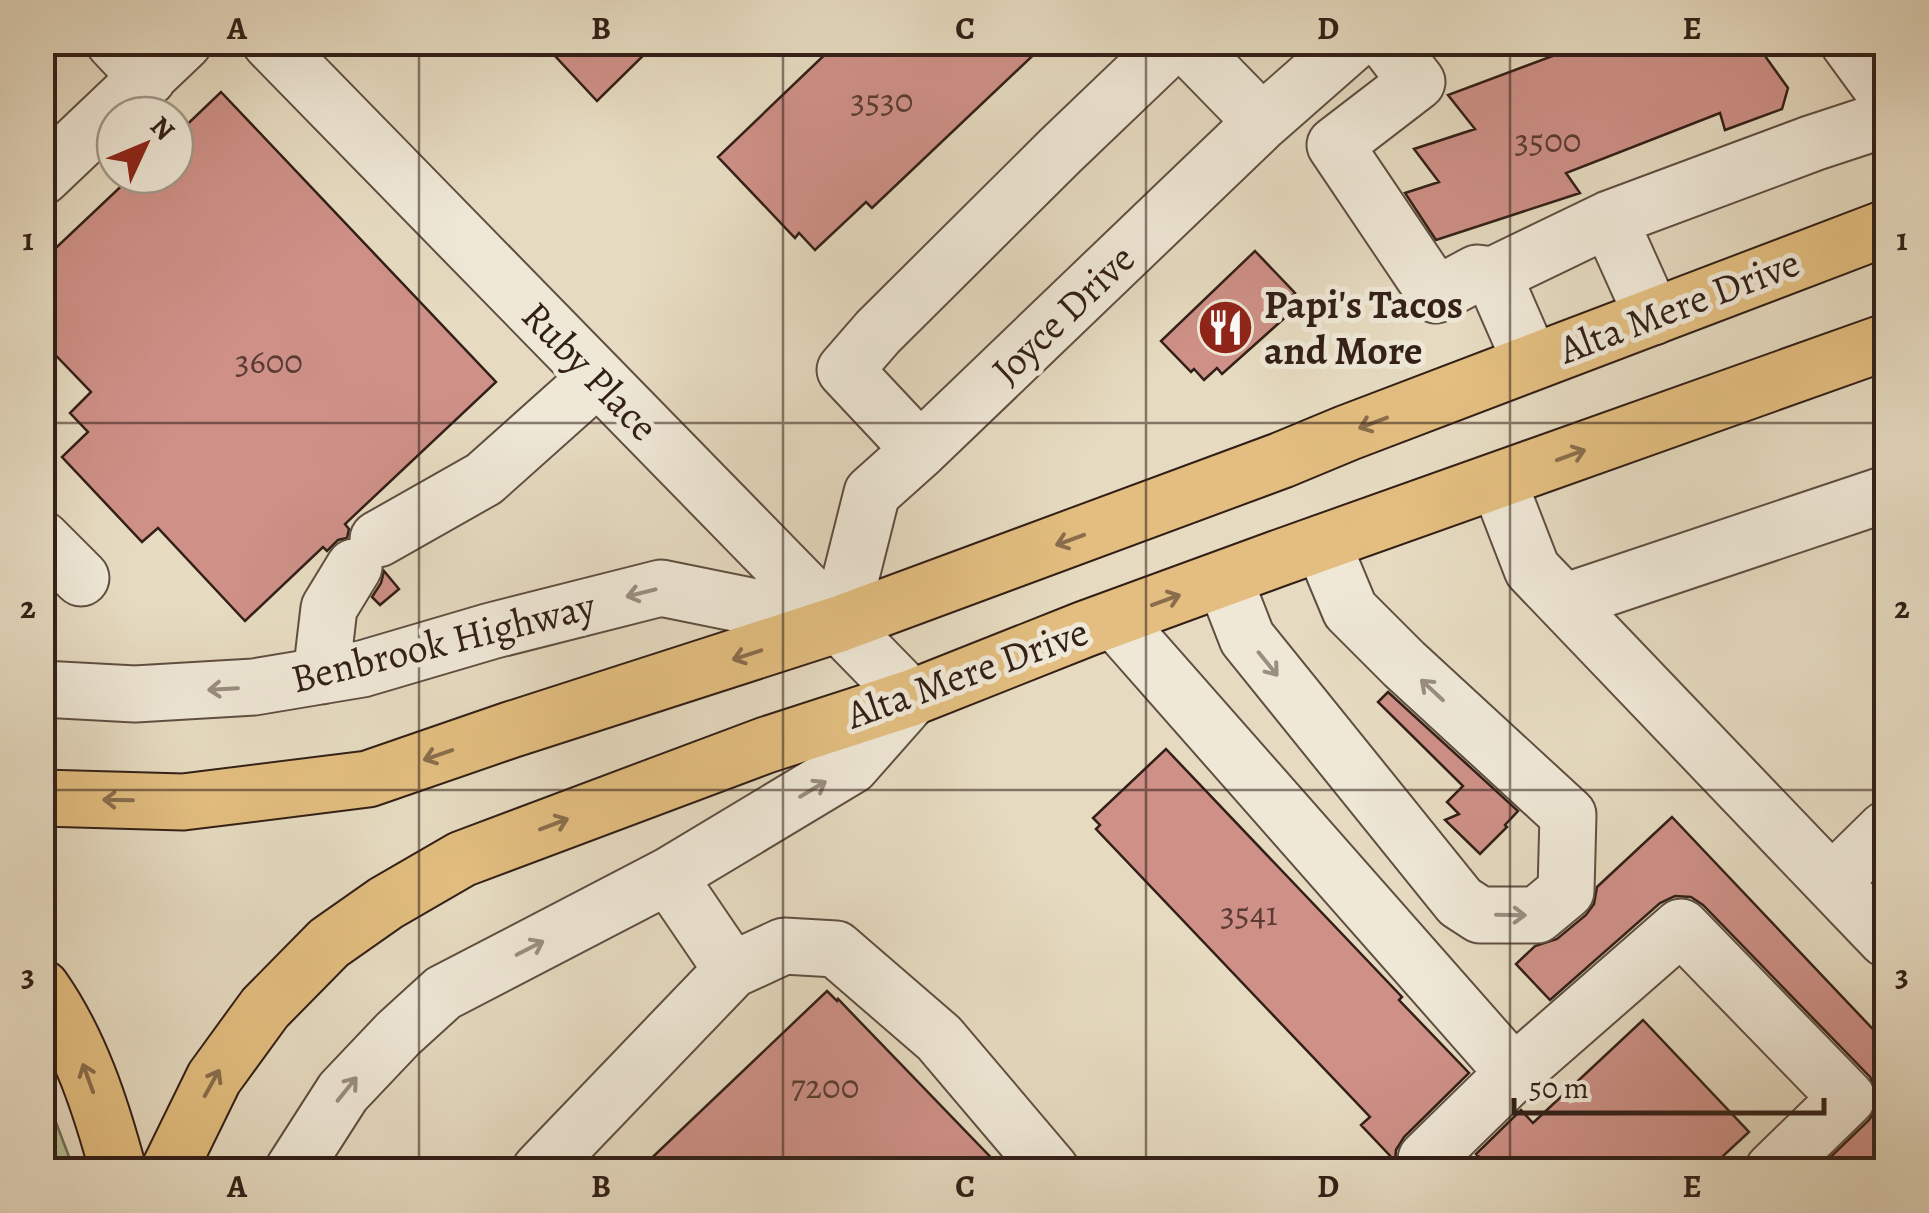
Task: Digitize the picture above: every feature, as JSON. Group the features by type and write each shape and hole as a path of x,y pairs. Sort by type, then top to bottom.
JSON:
{"main road":[{"name":"Alta Mere Drive","path":"42,798 183,802 368,779 840,624 1282,460 1886,228"},
{"name":"Alta Mere Drive","path":"169,1170 214,1078 265,1008 329,942 462,859 766,745 911,698 1114,619 1886,342"},
{"path":"42,988 86,1067 118,1170"}],"street":[{"name":"Ruby Place","path":"270,42 911,698"},
{"path":"920,450 845,370 878,332 1174,42"},
{"path":"1184,42 1262,122"},
{"name":"Joyce Drive","path":"840,624 872,493 1262,122 1352,42"},
{"path":"1386,42 1417,82 1335,146 1436,295 1477,273 1492,275 1610,219 1886,119"},
{"path":"1848,42 1886,94"},
{"path":"42,177 149,54"},
{"path":"1610,219 1653,316"},
{"path":"1492,275 1531,362"},
{"path":"320,676 329,608 366,553 484,479 597,378"},
{"path":"1498,481 1532,569 1886,939"},
{"path":"1564,602 1886,494"},
{"path":"42,540 81,578"},
{"path":"1224,579 1247,638 1460,902 1480,914 1537,915 1566,891 1568,815 1350,610 1322,544"},
{"name":"Benbrook Highway","path":"42,690 135,694 254,688 362,669 660,588 840,624"},
{"path":"1114,619 1514,1074"},
{"path":"294,1170 343,1092 443,993 668,876 851,766 911,698"},
{"path":"1832,882 1886,828"},
{"path":"668,876 732,970"},
{"path":"1437,1170 1426,1159 1514,1074 1682,926 1848,1098 1773,1170"},
{"path":"540,1170 732,970 784,946 836,949 939,1038 1051,1170"}],"green space":[{"path":"43,1088 74,1170 43,1170"}],"building":[{"path":"542,42 657,42 597,101"},
{"path":"838,42 1047,42 872,208 866,202 815,250 799,233 795,238 718,157"},
{"path":"1590,42 1755,42 1788,88 1782,109 1725,130 1720,113 1566,173 1580,193 1436,240 1405,193 1439,182 1414,149 1475,129 1448,95"},
{"path":"221,92 496,382 345,524 349,529 347,538 338,540 327,551 323,547 245,621 158,528 142,542 62,457 88,432 70,413 91,392 42,341 42,261 112,195 195,195 195,117"},
{"name":"Papi's Tacos and More","path":"1255,251 1295,293 1282,305 1289,314 1222,374 1217,368 1204,380 1161,341"},
{"path":"384,571 399,589 380,605 372,597"},
{"path":"1388,692 1518,811 1480,854 1445,820 1459,814 1447,802 1463,786 1378,702"},
{"path":"1166,749 1469,1073 1404,1137 1395,1161 1361,1125 1370,1117 1096,829 1100,825 1093,818"},
{"path":"1672,817 1886,1043 1886,1150 1865,1170 1817,1170 1869,1120 1877,1107 1877,1091 1870,1077 1691,897 1675,896 1660,903 1550,1000 1516,964 1535,946 1557,939 1586,915 1594,904 1597,887"},
{"path":"827,991 1003,1170 639,1170"},
{"path":"1643,1020 1749,1132 1708,1170 1492,1170 1476,1154 1521,1110 1533,1123"}],"place":[{"name":"Papi's Tacos and More","path":"1225,327"}]}
